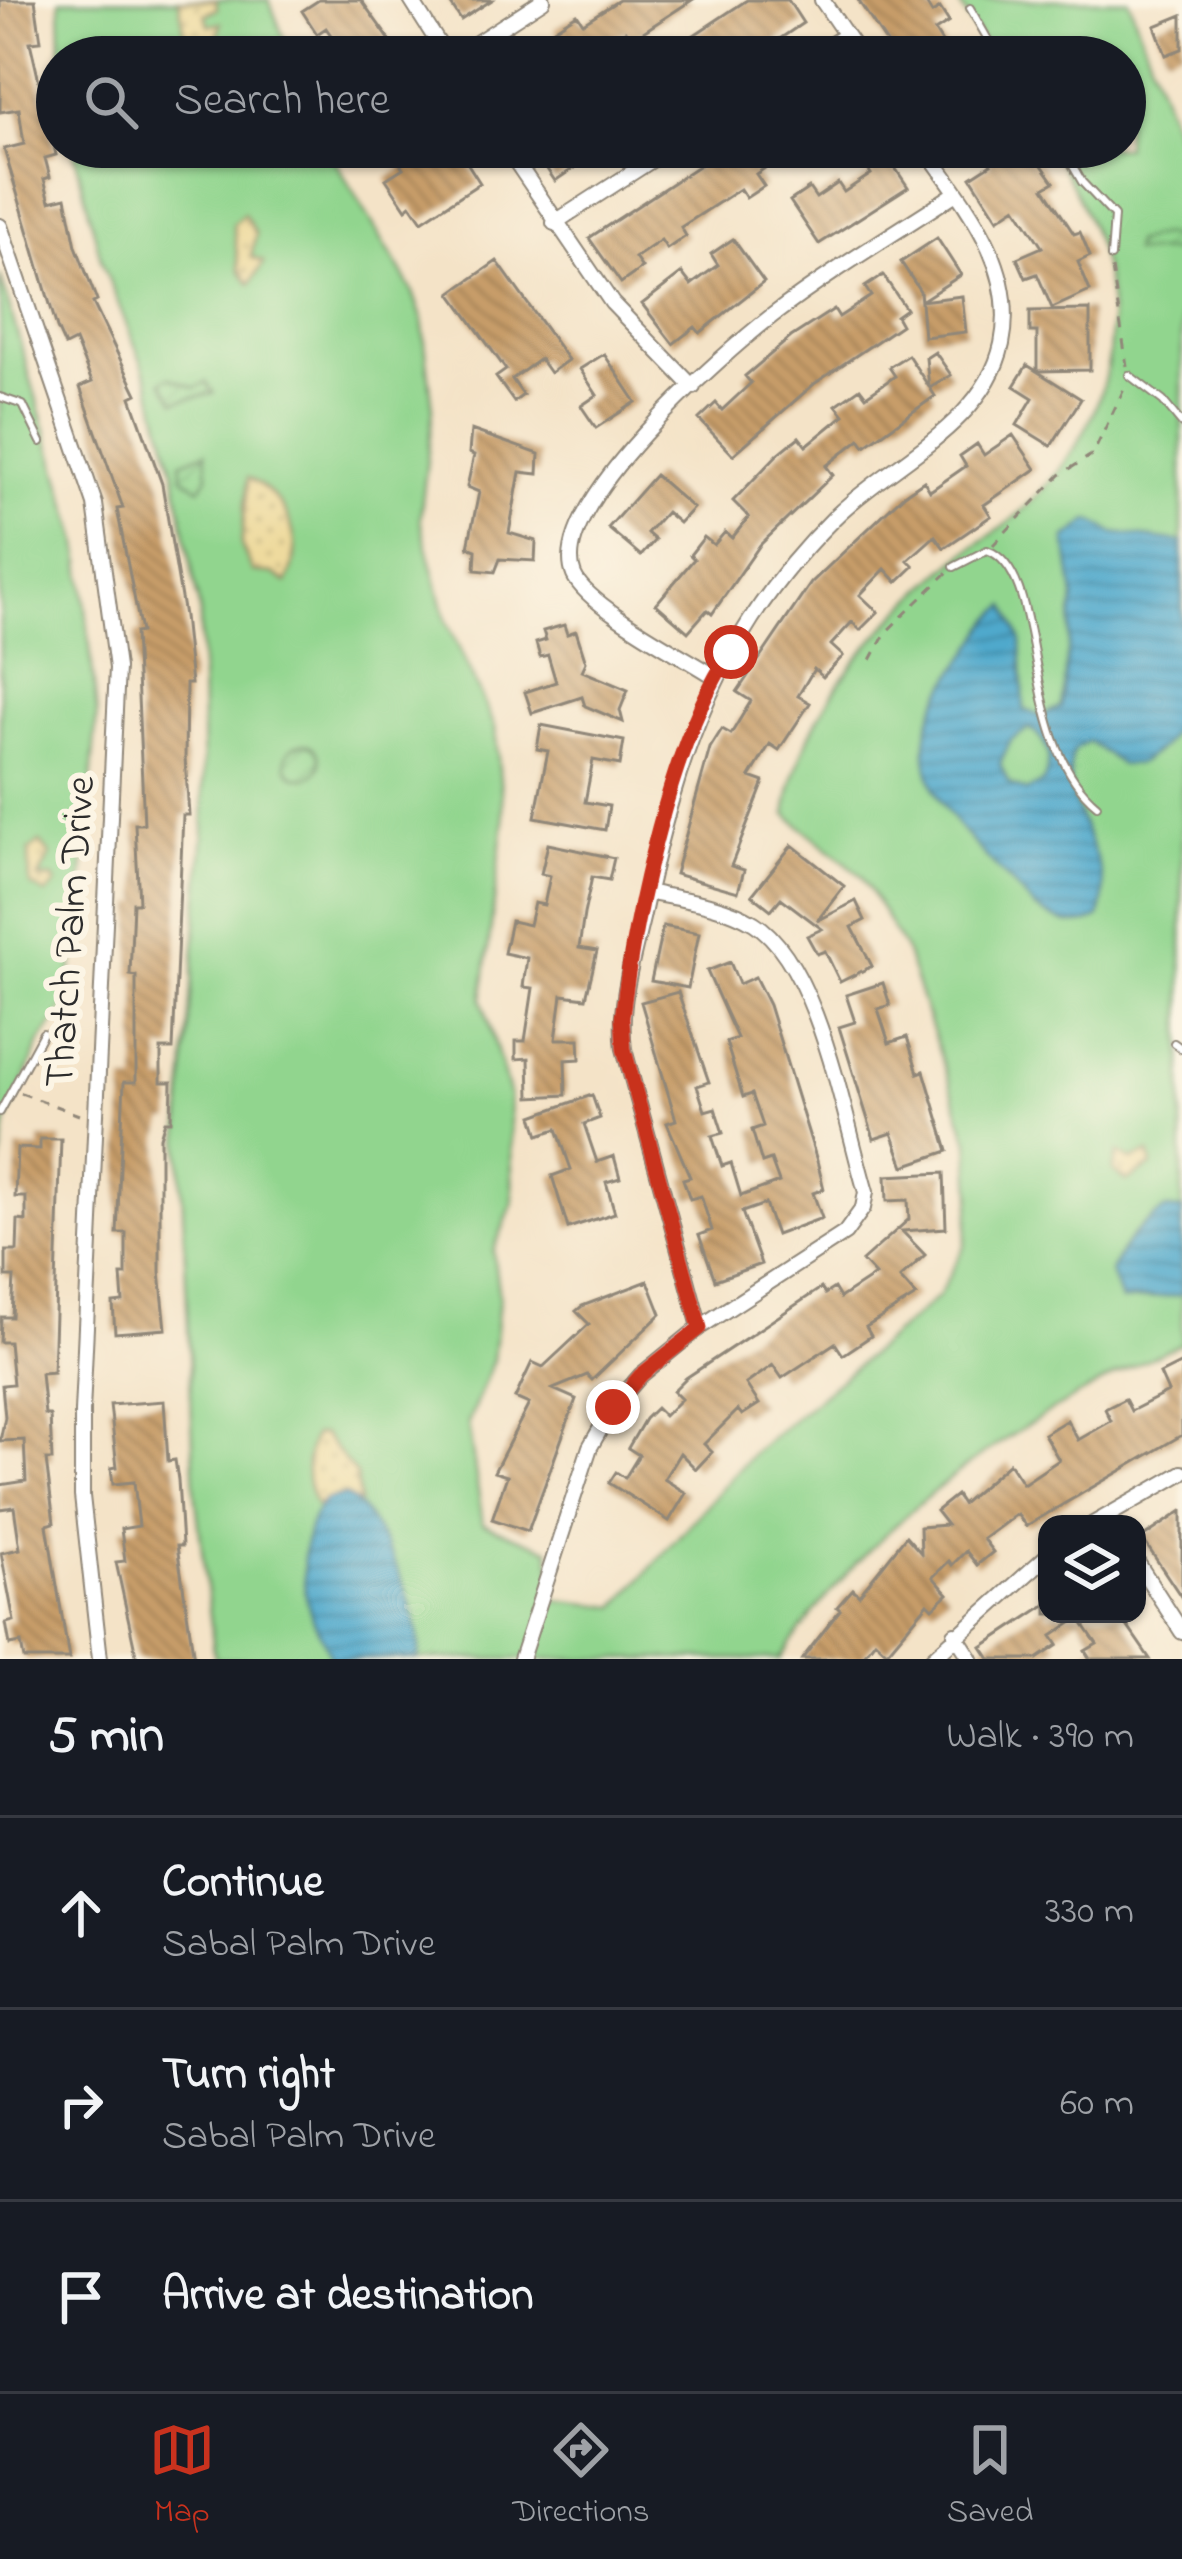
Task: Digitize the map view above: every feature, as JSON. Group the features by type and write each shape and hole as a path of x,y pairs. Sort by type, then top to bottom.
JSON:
{"street":[{"path":"411,0 437,36"},
{"path":"486,36 543,0"},
{"path":"822,0 846,35"},
{"path":"519,168 612,303 693,387"},
{"path":"554,223 639,168"},
{"path":"700,1328 624,1049 624,1003 672,789 714,676 812,541 874,481 964,413 988,380 1003,339 1003,285 989,246 939,168"},
{"path":"714,676 594,598 574,578 570,557 581,515 612,471 693,387 799,296 956,193"},
{"name":"Thatch Palm Drive","path":"0,226 80,452 113,614 118,723 94,1116 82,1475 100,1659"},
{"path":"521,1659 590,1448 613,1407 641,1375 700,1328 845,1233 863,1208 866,1192 808,995 788,954 740,916 647,892"},
{"path":"1116,1515 1182,1473"},
{"path":"932,1659 1038,1564"},
{"path":"1146,1576 1182,1632"},
{"path":"955,1634 971,1659"}],"lane":[{"path":"970,8 986,36"},
{"path":"1074,168 1114,216 1111,257"},
{"path":"1129,375 1163,401 1182,424"},
{"path":"0,397 23,405 40,442"},
{"path":"954,567 987,550 1004,560 1024,595 1053,746 1076,788 1097,805"},
{"path":"0,1112 43,1033"}],"path":[{"path":"987,550 1060,475 1093,454 1118,410 1129,375 1111,257"},
{"path":"871,660 886,632 954,567"},
{"path":"14,1091 76,1115 94,1116"}],"green space":[{"path":"60,0 269,0 283,36 61,36"},
{"path":"957,0 1129,0 1142,36 978,36"},
{"path":"1146,48 1182,150 1182,1343 1065,1403 958,1472 863,1556 780,1659 215,1659 195,1491 180,1140 204,831 200,613 174,470 149,380 102,263 78,168 339,168 412,290 422,318 433,409 420,519 446,620 495,727 504,822 482,999 509,1093 513,1203 493,1252 499,1298 493,1360 468,1424 483,1524 549,1549 556,1600 616,1607 754,1452 938,1297 965,1245 972,1196 969,1141 905,950 861,875 786,814 808,739 871,642 927,586 1015,517 1055,475 1084,432 1102,387 1110,340 1108,293 1097,245 1061,168 1146,168"},
{"path":"1160,235 1182,238 1182,251 1133,252 1134,243"},
{"path":"0,275 79,542 97,713 77,942 65,1006 40,1043 7,1121 0,1171"},
{"path":"169,377 196,388 206,382 214,393 175,401 162,381"},
{"path":"206,452 208,476 200,489 183,477 181,462"},
{"path":"303,744 315,749 320,761 315,773 303,778 291,773 286,761 291,749"}],"sand":[{"path":"179,0 216,0 217,9 205,14 209,26 221,23 218,36 185,36"},
{"path":"244,214 256,234 251,257 264,262 250,284 239,269 233,224"},
{"path":"248,478 274,497 290,523 295,552 287,583 273,574 253,572 241,545"},
{"path":"40,842 50,855 39,878 53,878 56,884 46,894 30,885 29,851"},
{"path":"1118,1153 1132,1160 1149,1153 1152,1166 1127,1181 1113,1171"},
{"path":"323,1434 356,1475 359,1502 325,1500 317,1507 307,1462 314,1435"}],"water":[{"path":"1090,520 1114,533 1182,542 1182,717 1162,747 1138,764 1121,765 1088,741 1074,750 1072,792 1102,876 1104,897 1099,917 1083,924 1058,920 1035,908 954,821 927,764 927,732 940,697 989,623 1007,606 1021,639 1024,709 1040,716 1061,707 1074,598 1066,539","holes":["1030,728 1046,746 1048,766 1043,782 1026,791 1009,784 1000,764 1011,740"]},
{"path":"1166,1209 1182,1210 1182,1295 1121,1301 1111,1272 1116,1261 1133,1236"},
{"path":"344,1495 370,1521 397,1568 415,1620 418,1659 331,1659 313,1620 304,1570 306,1539 325,1500"}],"building":[{"path":"0,0 35,0 40,36 30,42 36,68 36,168 48,168 50,177 44,179 50,201 66,197 76,246 97,301 93,303 137,394 131,397 162,484 191,684 186,684 189,815 183,815 173,1049 161,1049 161,1082 172,1082 171,1121 165,1121 160,1137 160,1272 166,1329 115,1333 113,1303 123,1302 121,1275 126,1275 126,1233 117,1233 124,1082 136,1082 136,976 130,975 133,903 139,903 135,824 144,824 135,633 141,632 117,509 123,508 80,387 92,382 75,341 65,346 57,328 4,149 24,144 19,109 0,112"},
{"path":"319,0 361,0 387,36 332,36 326,28 317,34 302,11"},
{"path":"448,0 492,0 461,20"},
{"path":"619,0 692,0 637,36 625,31 617,36 559,36 554,29 577,14 583,23"},
{"path":"747,0 788,0 803,23 784,36 693,36"},
{"path":"858,0 924,0 932,13 940,8 949,22 935,31 938,36 882,36"},
{"path":"1182,15 1182,49 1166,55 1155,26"},
{"path":"403,168 470,168 480,183 422,221 411,205 406,209 386,179"},
{"path":"546,168 574,168 555,181"},
{"path":"695,168 765,168 756,174 764,186 746,198 740,189 681,227 686,236 667,249 661,240 635,258 642,268 621,283 589,238"},
{"path":"867,168 895,168 908,187 819,244 790,201 809,188 816,198 838,183 844,192 871,174"},
{"path":"985,168 1044,168 1054,182 1044,188 1074,234 1080,232 1090,256 1078,262 1090,291 1052,308 1037,274 1026,278 1017,258 1042,247 1016,207 998,219 971,177"},
{"path":"937,238 961,275 921,301 962,296 966,332 924,337 920,291 901,262"},
{"path":"733,239 764,282 700,333 695,327 673,344 642,304 682,273 691,285 718,265 711,254"},
{"path":"497,261 568,360 550,373 540,359 512,379 523,395 514,402 496,377 506,370 451,293"},
{"path":"883,275 906,309 896,316 901,325 814,384 733,455 699,419 716,403 722,410 751,383 745,376 791,337 834,309 839,317 871,296 865,287"},
{"path":"1090,310 1090,370 1037,371 1037,332 1030,332 1030,311"},
{"path":"935,352 951,375 930,388 935,396 865,446 860,439 826,466 833,475 760,545 712,614 707,610 688,632 656,604 694,559 690,555 704,537 714,545 725,532 732,538 749,517 733,501 778,454 799,437 806,446 844,415 836,405 860,388 866,396 895,376 889,367 908,355 929,387 926,358"},
{"path":"604,354 636,402 596,428 581,406 597,395 580,369"},
{"path":"1027,365 1081,399 1051,446 1017,425 1033,398 1014,386"},
{"path":"471,430 539,454 538,474 520,472 509,533 536,541 535,561 500,559 495,572 475,570 476,550 468,547 479,492 467,487 474,455 469,453"},
{"path":"1013,435 1036,469 984,505 991,516 944,548 935,536 908,560 914,566 897,582 885,569 860,595 878,612 860,630 852,622 831,645 843,656 823,677 814,669 798,696 810,703 779,750 770,744 750,777 764,782 731,866 744,870 738,892 675,874 710,748 722,729 731,734 751,701 737,692 811,583 905,494 924,481 930,491 966,466 960,456 977,444 984,455"},
{"path":"655,475 693,508 679,523 666,512 647,533 655,540 641,556 608,528"},
{"path":"564,625 567,634 576,631 586,662 582,671 628,690 620,710 623,722 585,706 582,697 532,713 525,692 556,682 548,655 540,657 536,643 546,640 543,631"},
{"path":"541,725 624,741 620,765 593,760 585,802 609,806 605,830 535,817 548,751 537,749"},
{"path":"548,844 614,858 609,880 592,877 584,914 579,948 597,951 586,998 562,995 556,1039 579,1039 580,1059 565,1060 566,1095 530,1097 529,1058 516,1059 516,1041 525,1041 533,988 523,987 527,958 504,953 511,921 529,925 534,903 544,905 550,876 541,874"},
{"path":"792,845 844,886 817,921 856,901 865,920 852,927 872,966 840,982 825,951 817,954 807,936 822,929 781,898 771,910 752,895"},
{"path":"663,926 699,933 688,988 651,981"},
{"path":"730,962 739,984 755,977 769,1005 824,1189 813,1193 822,1218 776,1235 765,1204 742,1212 761,1264 715,1280 699,1235 712,1230 701,1196 690,1199 683,1179 690,1177 667,1123 676,1120 641,1002 678,992 709,1082 697,1086 705,1111 715,1108 723,1133 712,1136 722,1166 731,1163 741,1196 779,1182 771,1160 762,1163 752,1130 763,1126 752,1094 743,1097 726,1042 737,1038 707,971"},
{"path":"883,983 890,1005 878,1009 889,1043 907,1037 918,1073 924,1071 948,1151 904,1166 892,1133 874,1139 839,1027 855,1022 846,995"},
{"path":"592,1095 600,1118 584,1124 597,1162 614,1156 620,1178 606,1182 615,1213 568,1228 552,1176 571,1169 557,1129 539,1135 533,1116"},
{"path":"40,1139 61,1139 53,1372 41,1373 45,1415 50,1415 52,1460 46,1460 54,1523 47,1525 69,1659 24,1659 21,1643 10,1645 6,1623 14,1621 1,1553 20,1549 14,1507 0,1509 0,1485 26,1481 24,1440 0,1441 5,1417 2,1385 13,1384 9,1342 0,1342 1,1317 12,1317 14,1277 6,1277 6,1251 17,1251 18,1220 26,1221 26,1197 15,1197 17,1148 40,1149"},
{"path":"944,1173 946,1228 902,1231 925,1255 900,1278 916,1296 866,1327 871,1336 843,1355 835,1343 782,1378 773,1365 746,1384 759,1404 742,1415 738,1410 704,1444 712,1452 696,1469 680,1453 664,1479 686,1493 669,1521 609,1483 616,1472 625,1478 639,1455 628,1448 645,1419 656,1408 664,1416 681,1399 673,1391 686,1378 821,1288 825,1294 834,1288 840,1298 875,1275 862,1261 909,1219 908,1200 887,1201 886,1176"},
{"path":"648,1281 661,1314 592,1380 587,1375 553,1389 576,1399 528,1531 492,1519 507,1476 494,1472 529,1404 515,1398 532,1362 543,1367 589,1324 576,1311 582,1306"},
{"path":"1182,1363 1182,1435 1026,1526 1017,1514 983,1539 993,1552 977,1565 966,1551 952,1565 949,1561 933,1577 948,1594 933,1608 928,1603 887,1652 875,1641 861,1659 802,1659 840,1610 837,1607 853,1589 859,1595 906,1536 921,1553 920,1527 947,1525 936,1511 956,1495 962,1504 1009,1463 1023,1484 1059,1460 1044,1434 1067,1420 1078,1440 1111,1421 1105,1409 1125,1399 1131,1411 1168,1392 1160,1374"},
{"path":"164,1401 168,1461 175,1460 178,1480 182,1546 177,1546 194,1659 137,1659 116,1562 125,1561 121,1529 139,1526 134,1482 113,1484 111,1468 117,1467 110,1405"},
{"path":"1182,1511 1182,1598 1146,1544 1146,1535"},
{"path":"1038,1610 1038,1623 1072,1623 1052,1636 1058,1645 1037,1659 990,1659 982,1647"},
{"path":"1082,1623 1125,1623 1150,1659 1090,1659 1085,1651 1097,1644"}],"route":[{"path":"613,1407 641,1375 700,1328 624,1049 622,1018 672,789 714,676 731,652"}]}
